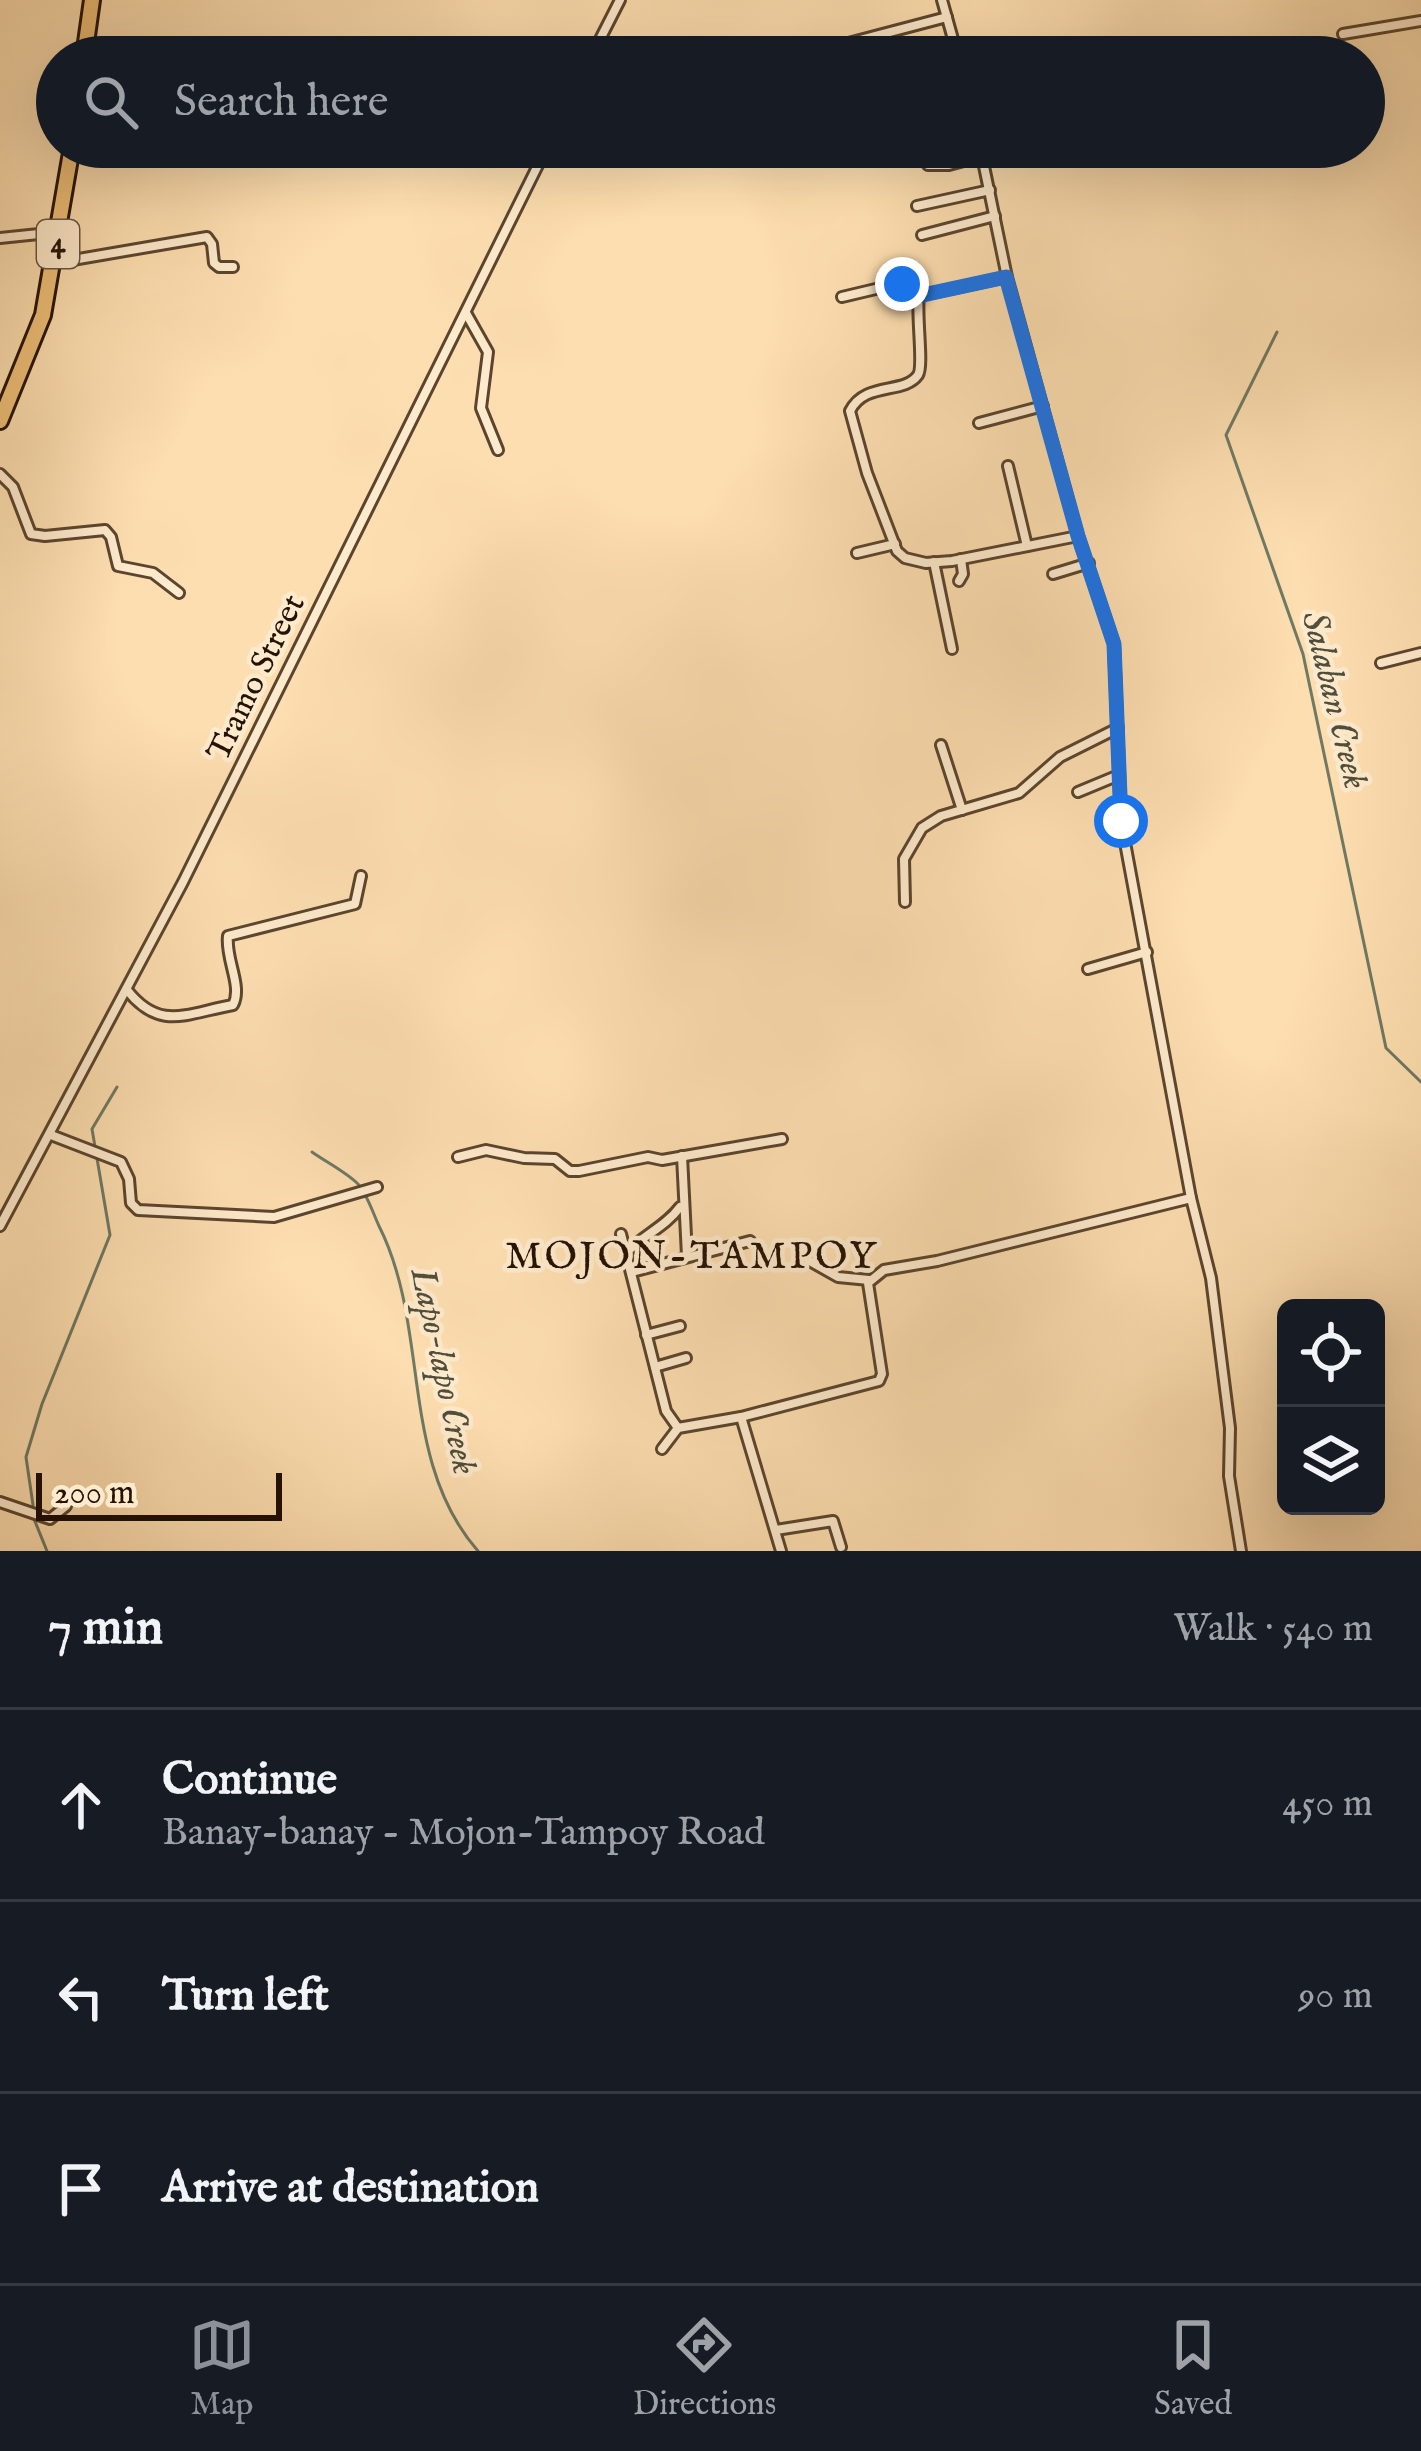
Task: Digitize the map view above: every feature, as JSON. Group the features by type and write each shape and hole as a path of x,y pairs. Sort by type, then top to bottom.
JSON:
{"highway":[{"path":"87,36 93,0"},
{"name":"4","path":"0,421 36,339 55,263 69,168"}],"street":[{"path":"602,36 620,0"},
{"path":"942,0 952,36"},
{"path":"875,36 947,17"},
{"path":"1343,34 1421,22"},
{"name":"Tramo Street","path":"0,1226 128,990 537,168"},
{"path":"985,168 1006,277 1078,536 1114,644 1121,821 1191,1198 1211,1278 1230,1428 1229,1476 1241,1551"},
{"path":"917,206 990,190"},
{"path":"922,235 995,216"},
{"path":"0,238 60,232"},
{"path":"55,263 207,237 214,263 233,267"},
{"path":"842,297 900,284 906,297 920,296 1006,277"},
{"path":"920,296 916,323 922,362 919,374 911,381 865,395 850,410 867,473 904,558 961,560 1078,536"},
{"path":"465,312 488,352 481,408 498,450"},
{"path":"979,423 1043,406"},
{"path":"1008,466 1027,546"},
{"path":"0,474 13,487 31,534 105,530 118,566 153,573 179,593"},
{"path":"857,553 895,544"},
{"path":"959,580 961,560"},
{"path":"934,562 952,649"},
{"path":"1053,574 1089,563"},
{"path":"1382,663 1421,653"},
{"path":"905,902 904,859 908,846 929,823 1019,793 1060,757 1118,728"},
{"path":"941,745 962,810"},
{"path":"1078,792 1119,775"},
{"path":"128,990 141,1007 166,1018 233,1006 238,996 226,946 228,936 355,904 361,876"},
{"path":"1088,969 1148,952"},
{"path":"50,1135 121,1162 129,1179 130,1203 138,1210 274,1217 377,1187"},
{"path":"458,1157 486,1150 555,1159 570,1172 782,1139"},
{"path":"682,1156 687,1256"},
{"path":"808,1260 838,1276 869,1280 884,1270 1191,1198"},
{"path":"627,1252 668,1222 680,1207"},
{"path":"621,1234 667,1412 678,1428"},
{"path":"632,1272 750,1241"},
{"path":"662,1449 678,1428 741,1417 879,1381 869,1280"},
{"path":"646,1335 680,1326"},
{"path":"655,1367 686,1358"},
{"path":"741,1417 782,1551"},
{"path":"0,1502 50,1519 66,1506"},
{"path":"776,1530 833,1521 841,1547"}],"waterway":[{"name":"Salaban Creek","path":"1277,332 1226,435 1303,654 1386,1048 1421,1082"},
{"path":"33,1505 26,1457 42,1404 110,1235 92,1129 117,1087"},
{"name":"Lapo-lapo Creek","path":"312,1152 358,1184 379,1226 405,1307 436,1476 453,1515 478,1551"},
{"path":"34,1519 47,1551"}],"district":[{"name":"MOJON-TAMPOY","path":"692,1257"}],"route":[{"path":"902,284 909,298 1006,277 1078,536 1114,644 1121,821"}]}
